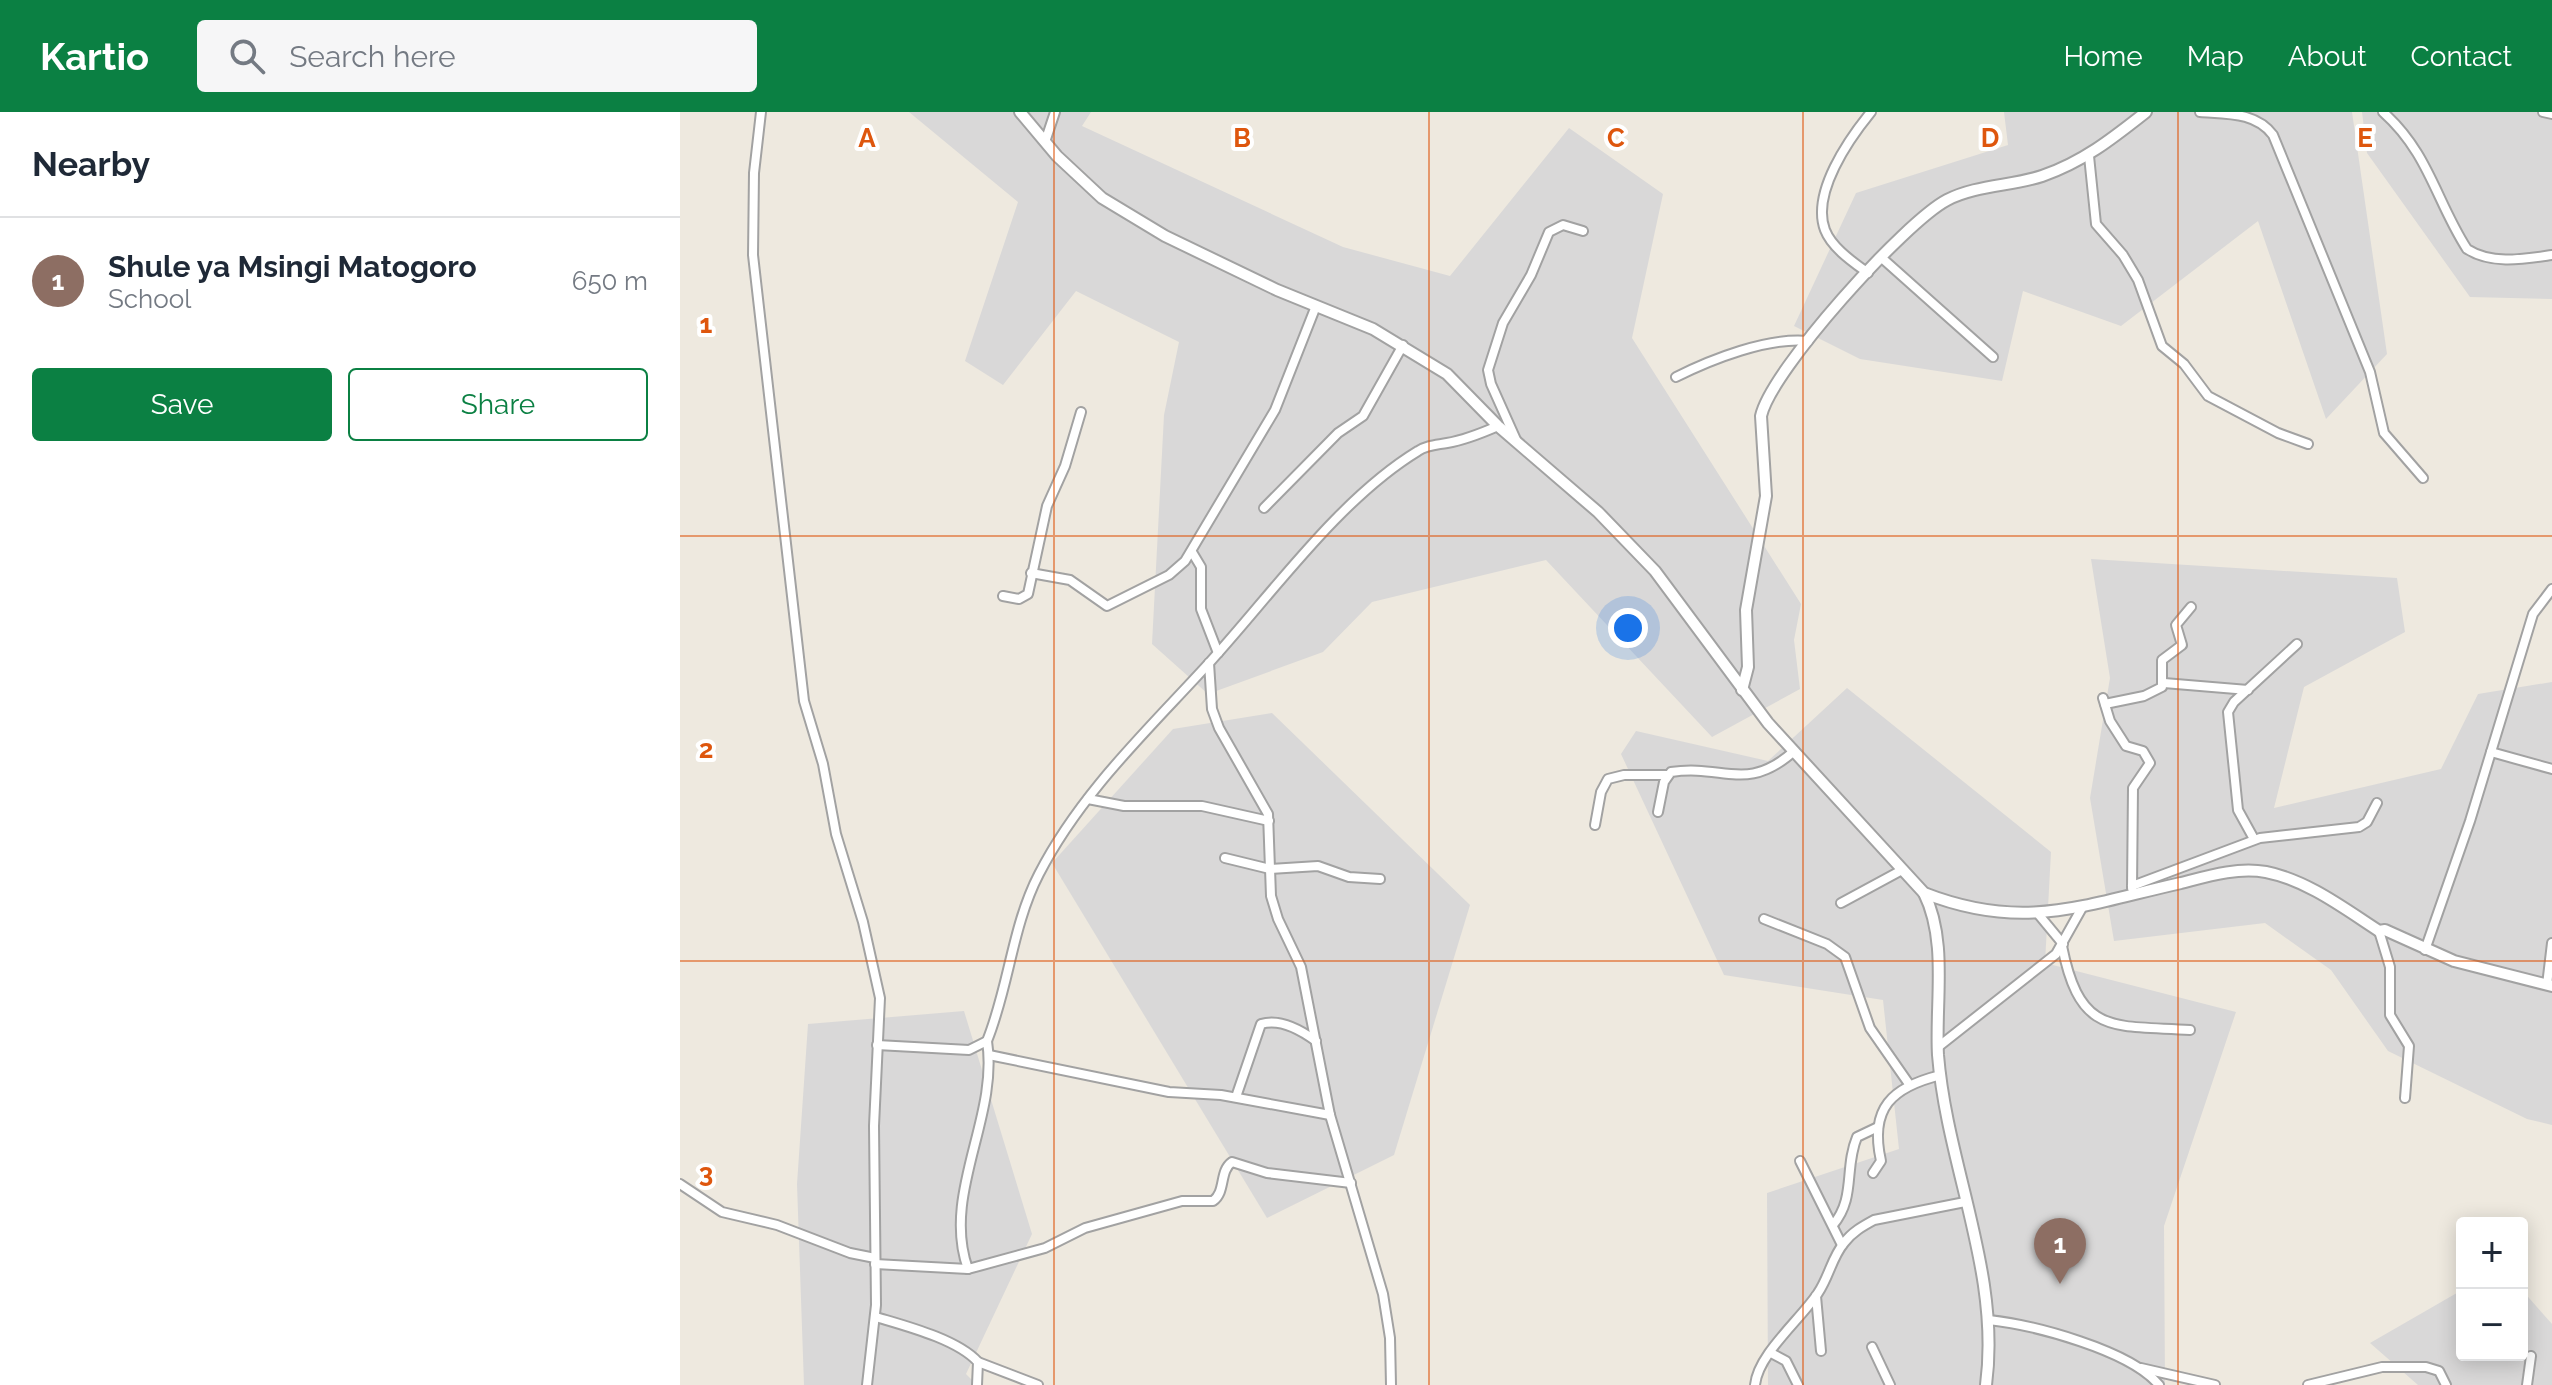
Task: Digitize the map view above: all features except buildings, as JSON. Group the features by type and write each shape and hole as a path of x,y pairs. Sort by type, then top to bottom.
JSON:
{"street":[{"path":"761,112 754,173 753,255 784,549 800,648 804,701 876,975 881,1013 874,1126 876,1317 867,1385"},
{"path":"1020,112 1045,142 1102,198 1165,236 1403,345 1447,374 1498,426 1598,512 1655,571 1742,690 1793,752 1924,893 1932,909 1936,937 1941,1075 1965,1202 1984,1281 1989,1320 1986,1385"},
{"path":"1045,142 1055,112"},
{"path":"1868,273 1829,238 1821,209 1829,182 1871,112"},
{"path":"1742,690 1748,667 1746,610 1766,496 1763,405 1830,310 1927,214 1954,197 2042,176 2089,156 2146,112"},
{"path":"2200,112 2254,118 2265,124 2276,140 2314,241 2370,372 2384,433 2423,478"},
{"path":"2383,112 2403,129 2429,168 2467,249 2477,256 2498,259 2552,255"},
{"path":"2543,112 2552,114"},
{"path":"2089,156 2096,224 2123,255 2138,280 2162,346 2184,364 2208,396 2278,433 2308,444"},
{"path":"1518,443 1488,378 1494,348 1549,232 1563,225 1583,231"},
{"path":"1883,259 1963,334 1993,357"},
{"path":"1031,573 1070,580 1107,606 1169,575 1192,552 1223,493 1275,410 1316,306"},
{"path":"1676,377 1704,363 1777,339 1808,341"},
{"path":"1264,508 1338,433 1363,416 1403,345"},
{"path":"1003,596 1027,597 1047,506 1065,466 1081,412"},
{"path":"968,1269 960,1241 961,1228 970,1164 986,1107 987,1041 1024,910 1039,873 1088,799 1141,732 1209,663 1330,527 1393,468 1423,448 1498,426"},
{"path":"1192,552 1201,567 1201,609 1218,653"},
{"path":"2425,950 2533,614 2552,589"},
{"path":"2132,889 2133,788 2150,763 2143,751 2126,746 2110,721 2104,701 2144,696 2157,691 2164,683 2162,660 2182,645 2176,625 2191,607"},
{"path":"2254,839 2238,810 2238,789 2227,723 2234,702 2297,644"},
{"path":"1209,663 1212,709 1219,728 1261,798 1269,821 1274,907 1298,954 1330,1115 1383,1294 1391,1385"},
{"path":"2164,683 2248,690"},
{"path":"1595,825 1601,792 1608,779 1696,770 1756,775 1771,770 1793,752"},
{"path":"2491,752 2552,769"},
{"path":"1658,812 1667,775"},
{"path":"1088,799 1124,806 1202,806 1269,821"},
{"path":"1924,893 1971,907 2039,915 2083,906 2132,889 2254,839 2359,827 2367,822 2377,803"},
{"path":"1225,858 1270,869 1318,866 1349,877 1380,879"},
{"path":"1841,903 1902,870"},
{"path":"2132,889 2226,872 2265,872 2306,887 2379,931 2385,930 2425,950 2550,986 2552,943"},
{"path":"1938,1047 2040,969 2063,945 2083,906"},
{"path":"2039,915 2063,945 2076,994 2100,1020 2136,1027 2190,1030"},
{"path":"1764,919 1827,944 1845,957 1870,1028 1909,1084"},
{"path":"2379,931 2390,967 2390,1015 2409,1046 2405,1098"},
{"path":"1236,1097 1261,1024 1274,1022 1298,1029 1316,1041"},
{"path":"877,1045 969,1050 987,1041"},
{"path":"989,1055 1169,1092 1236,1097 1330,1115"},
{"path":"1873,1173 1881,1161 1878,1127 1888,1102 1909,1084 1941,1075"},
{"path":"1833,1225 1847,1204 1850,1160 1857,1137 1878,1127"},
{"path":"1800,1161 1842,1245"},
{"path":"680,1184 722,1212 777,1225 875,1261 968,1269 1045,1248 1085,1228 1182,1201 1217,1199 1226,1167 1232,1162 1282,1176 1351,1183"},
{"path":"1755,1385 1759,1368 1785,1330 1816,1296 1842,1245 1861,1227 1874,1220 1965,1202"},
{"path":"1816,1296 1821,1351"},
{"path":"876,1317 944,1340 978,1362 1002,1368 1038,1385"},
{"path":"1989,1320 2032,1325 2141,1368 2158,1369 2215,1385"},
{"path":"1872,1347 1890,1385"},
{"path":"1771,1353 1786,1361 1798,1385"},
{"path":"2527,1385 2531,1356"},
{"path":"977,1385 978,1362"},
{"path":"2308,1385 2396,1366 2439,1371 2446,1385"},
{"path":"2141,1368 2159,1385"}],"shaded area":[{"path":"909,112 1091,112 1082,126 1343,247 1450,276 1569,128 1663,194 1632,338 1801,604 1794,640 1800,689 1712,737 1546,560 1372,602 1323,652 1208,694 1152,644 1164,415 1179,342 1076,291 1003,385 965,361 1018,202"},
{"path":"2004,112 2352,112 2387,354 2326,419 2258,221 2121,326 2023,291 2002,381 1860,359 1794,326 1856,193 2008,145"},
{"path":"2362,112 2552,112 2552,299 2470,297 2367,153"},
{"path":"2091,559 2397,578 2405,632 2304,687 2274,808 2441,769 2478,694 2552,682 2552,1125 2527,1119 2388,1051 2331,970 2265,923 2114,941 2090,798 2110,678"},
{"path":"1847,688 2051,852 2045,963 2236,1012 2164,1226 2165,1385 1768,1385 1767,1193 1899,1149 1883,1000 1724,975 1621,754 1636,731 1768,761"},
{"path":"1272,713 1470,905 1394,1155 1267,1218 1052,863 1173,729"},
{"path":"964,1011 1032,1234 966,1374 977,1385 804,1385 797,1184 808,1024"},
{"path":"2456,1293 2456,1361 2528,1361 2528,1297 2552,1324 2552,1385 2418,1385 2370,1343"}],"place":[{"name":"Shule ya Msingi Matogoro","path":"2060,1284"}]}
